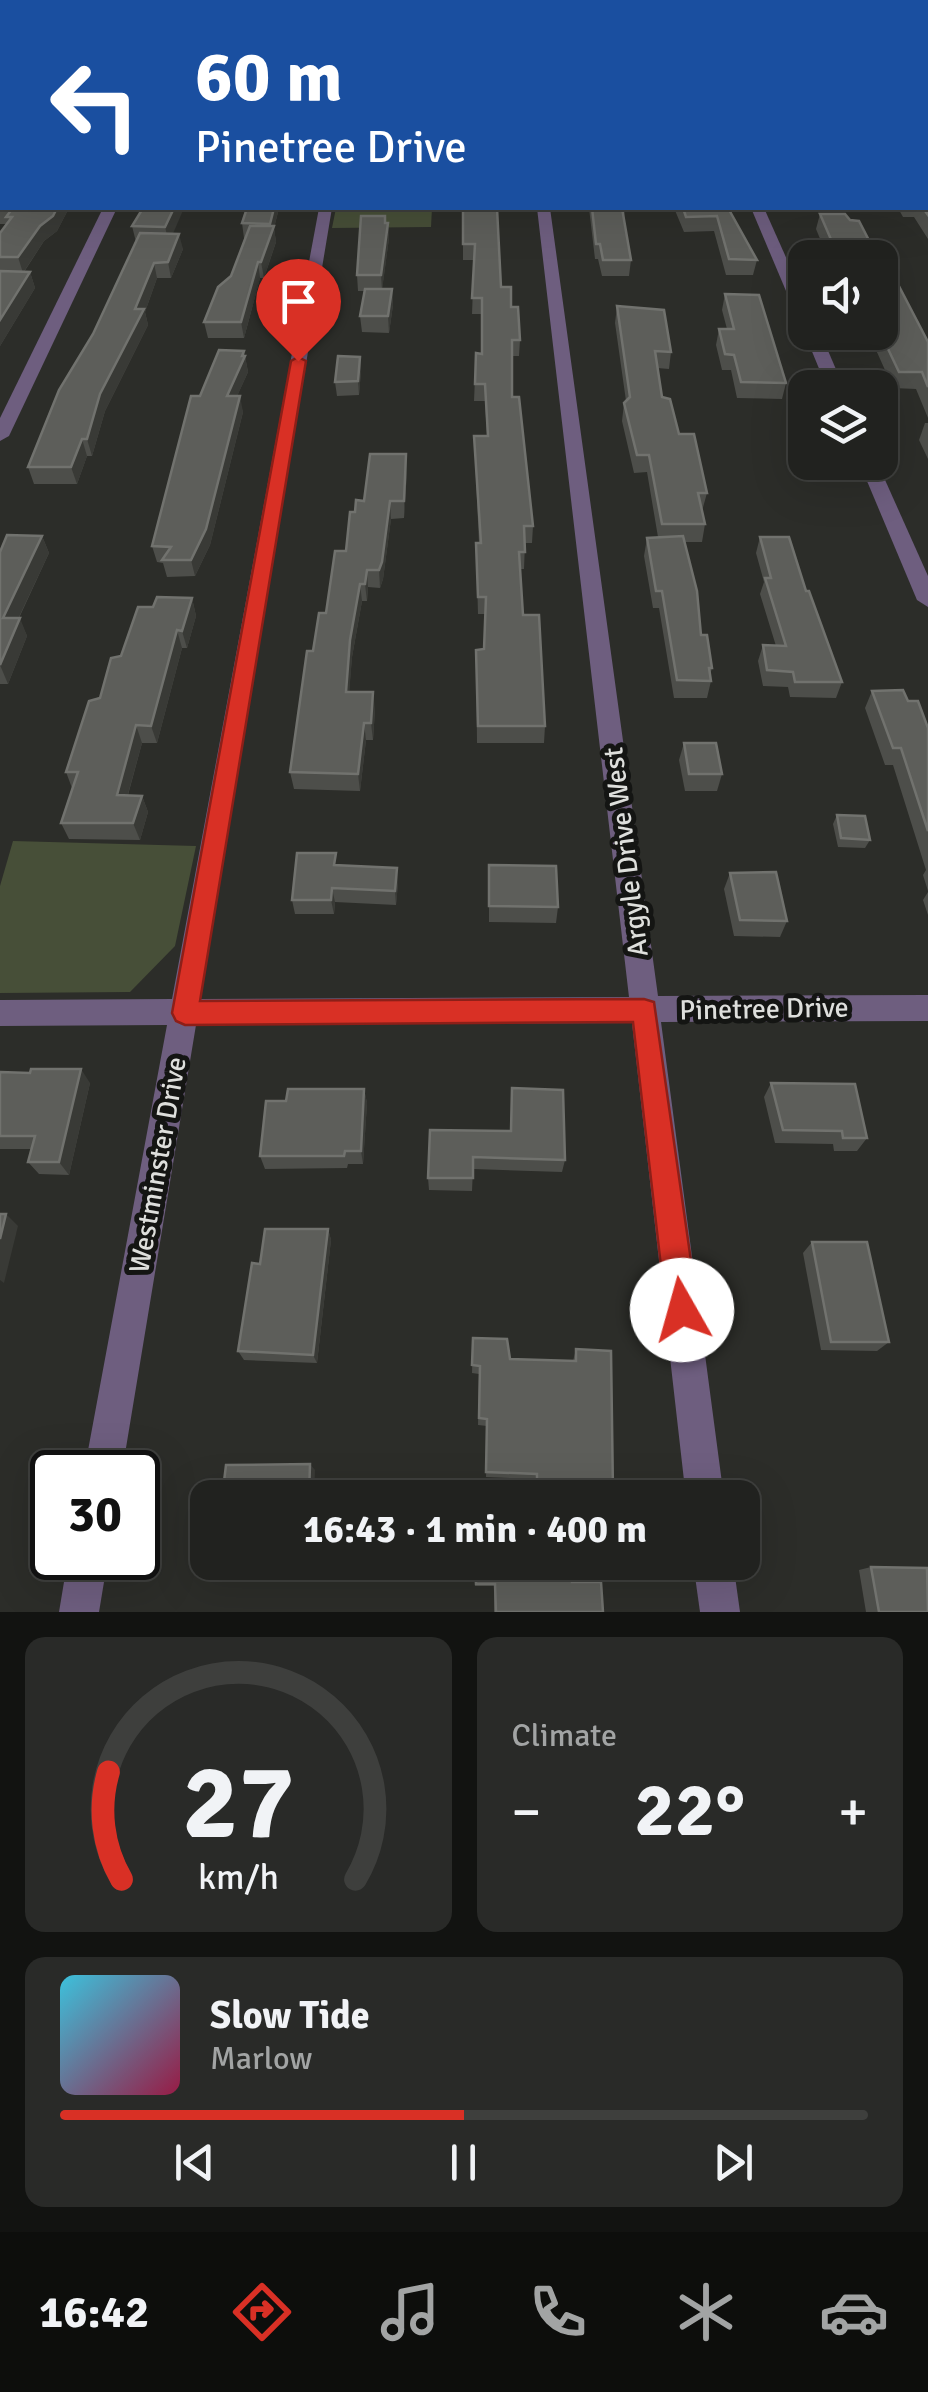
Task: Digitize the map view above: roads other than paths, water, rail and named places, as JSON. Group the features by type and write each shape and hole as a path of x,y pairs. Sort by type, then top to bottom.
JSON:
{"street":[{"path":"0,436 109,210"},
{"name":"Westminster Drive","path":"108,1450 325,210"},
{"name":"Argyle Drive West","path":"544,210 703,1480"},
{"path":"758,210 788,278"},
{"path":"876,480 928,600"},
{"name":"Pinetree Drive","path":"0,1013 928,1008"},
{"path":"79,1612 84,1580"},
{"path":"716,1580 720,1612"}]}
